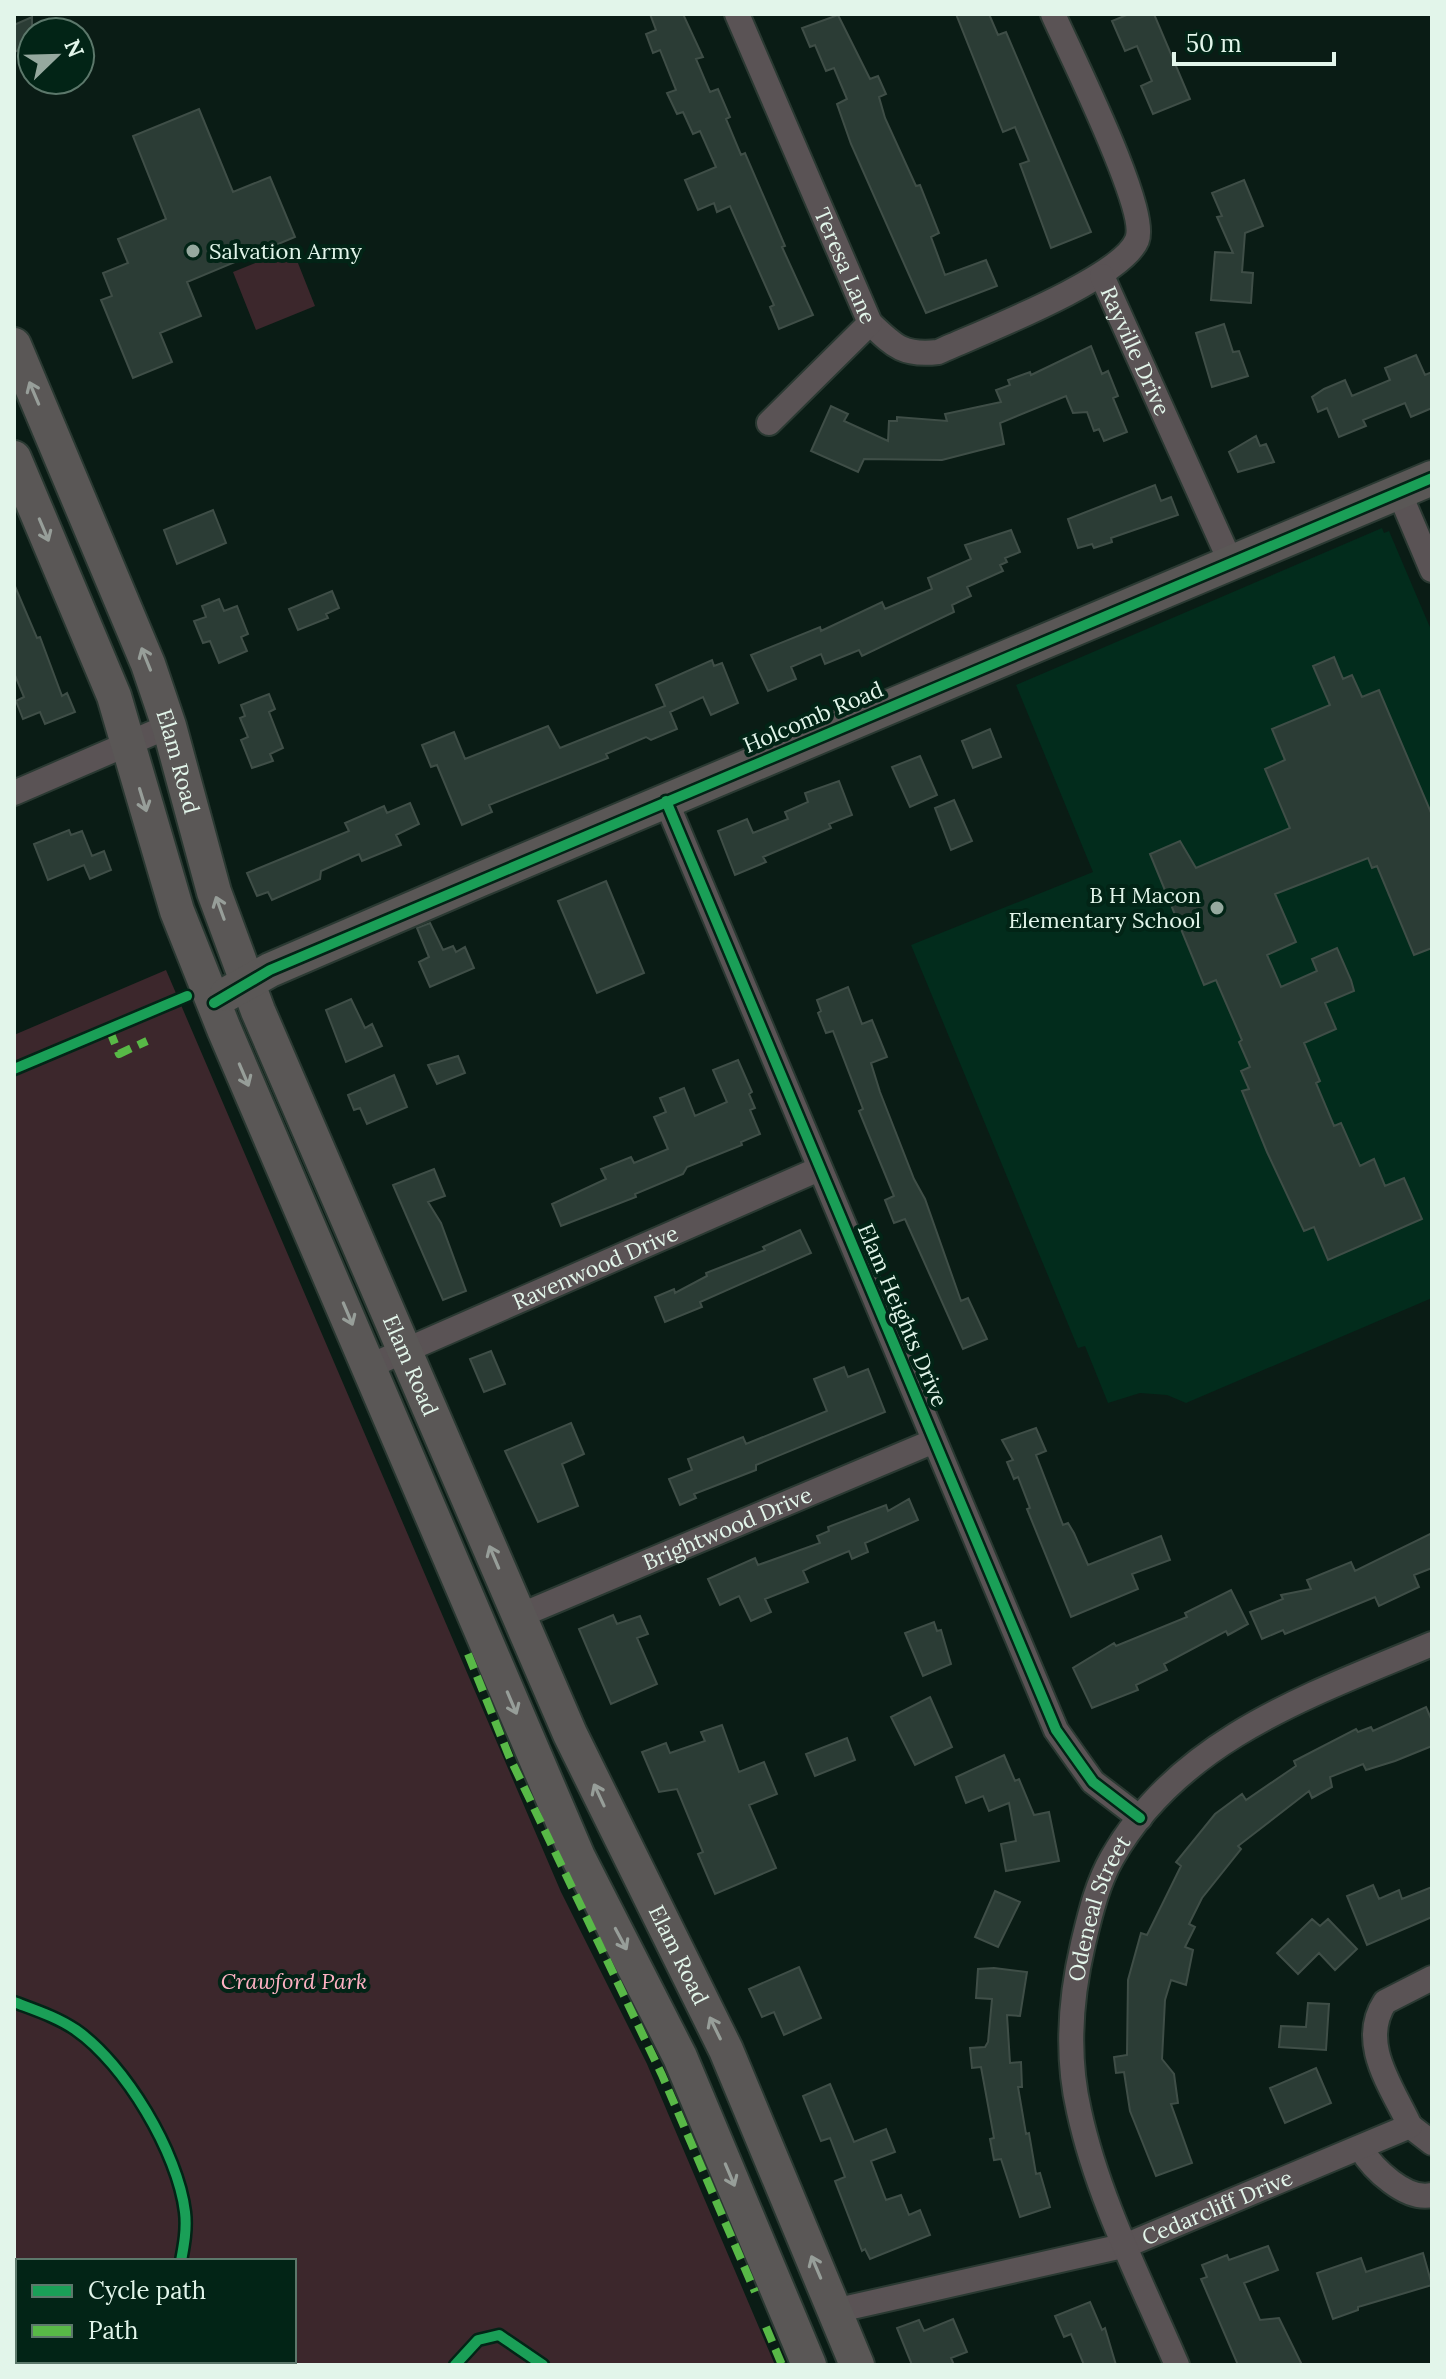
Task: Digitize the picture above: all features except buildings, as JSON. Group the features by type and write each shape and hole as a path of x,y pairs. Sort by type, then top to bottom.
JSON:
{"main road":[{"name":"Elam Road","path":"14,345 148,664 169,726 214,892 247,981 519,1616 626,1853 726,2050 857,2365"},
{"path":"14,455 52,435"},
{"name":"Elam Road","path":"14,455 114,696 177,911 214,1003 578,1857 680,2057 809,2365"},
{"name":"Holcomb Road","path":"214,1003 247,981 1432,478"},
{"path":"482,1632 519,1616"},
{"path":"786,2311 834,2311"}],"street":[{"name":"Teresa Lane","path":"737,14 870,323 899,350 938,352 1102,276"},
{"name":"Rayville Drive","path":"1053,14 1129,186 1139,227 1137,240 1102,276 1231,563"},
{"path":"769,423 870,323"},
{"path":"1399,492 1432,570"},
{"path":"14,793 169,726"},
{"name":"Elam Heights Drive","path":"666,801 1056,1730 1093,1782 1140,1818"},
{"name":"Ravenwood Drive","path":"370,1366 819,1169"},
{"name":"Brightwood Drive","path":"519,1616 934,1441"},
{"name":"Odeneal Street","path":"1177,2365 1097,2176 1079,2113 1069,2058 1072,2004 1093,1905 1112,1859 1140,1818 1176,1779 1224,1741 1273,1711 1432,1644"},
{"path":"1432,1978 1385,2002 1373,2030 1379,2061 1410,2126 1432,2143"},
{"name":"Cedarcliff Drive","path":"834,2311 1127,2245 1410,2126"},
{"path":"1361,2149 1373,2168 1419,2196 1432,2195"}],"shaded area":[{"name":"B H Macon Elementary School","path":"1382,528 1384,533 1389,531 1432,632 1432,1298 1186,1403 1167,1395 1140,1393 1108,1403 1085,1346 1078,1348 911,945 1093,872 1016,685"}],"green space":[{"path":"292,248 315,306 256,330 233,272"},
{"name":"Crawford Park","path":"166,970 561,1892 647,2064 775,2365 14,2365 14,1035"}],"marked path":[{"path":"109,1029 119,1054 147,1041"},
{"path":"468,1654 509,1756 662,2075 755,2292"},
{"path":"766,2327 782,2365"}],"cycle path":[{"path":"214,1003 270,970 1432,478"},
{"path":"666,801 1056,1730 1093,1782 1140,1818"},
{"path":"14,1069 187,996"},
{"path":"14,2002 76,2030 113,2064 130,2087 160,2137 180,2189 186,2225 181,2259"},
{"path":"455,2365 478,2340 499,2335 543,2365"}],"place":[{"name":"Salvation Army","path":"193,251"},
{"name":"B H Macon Elementary School","path":"1217,908"}]}
